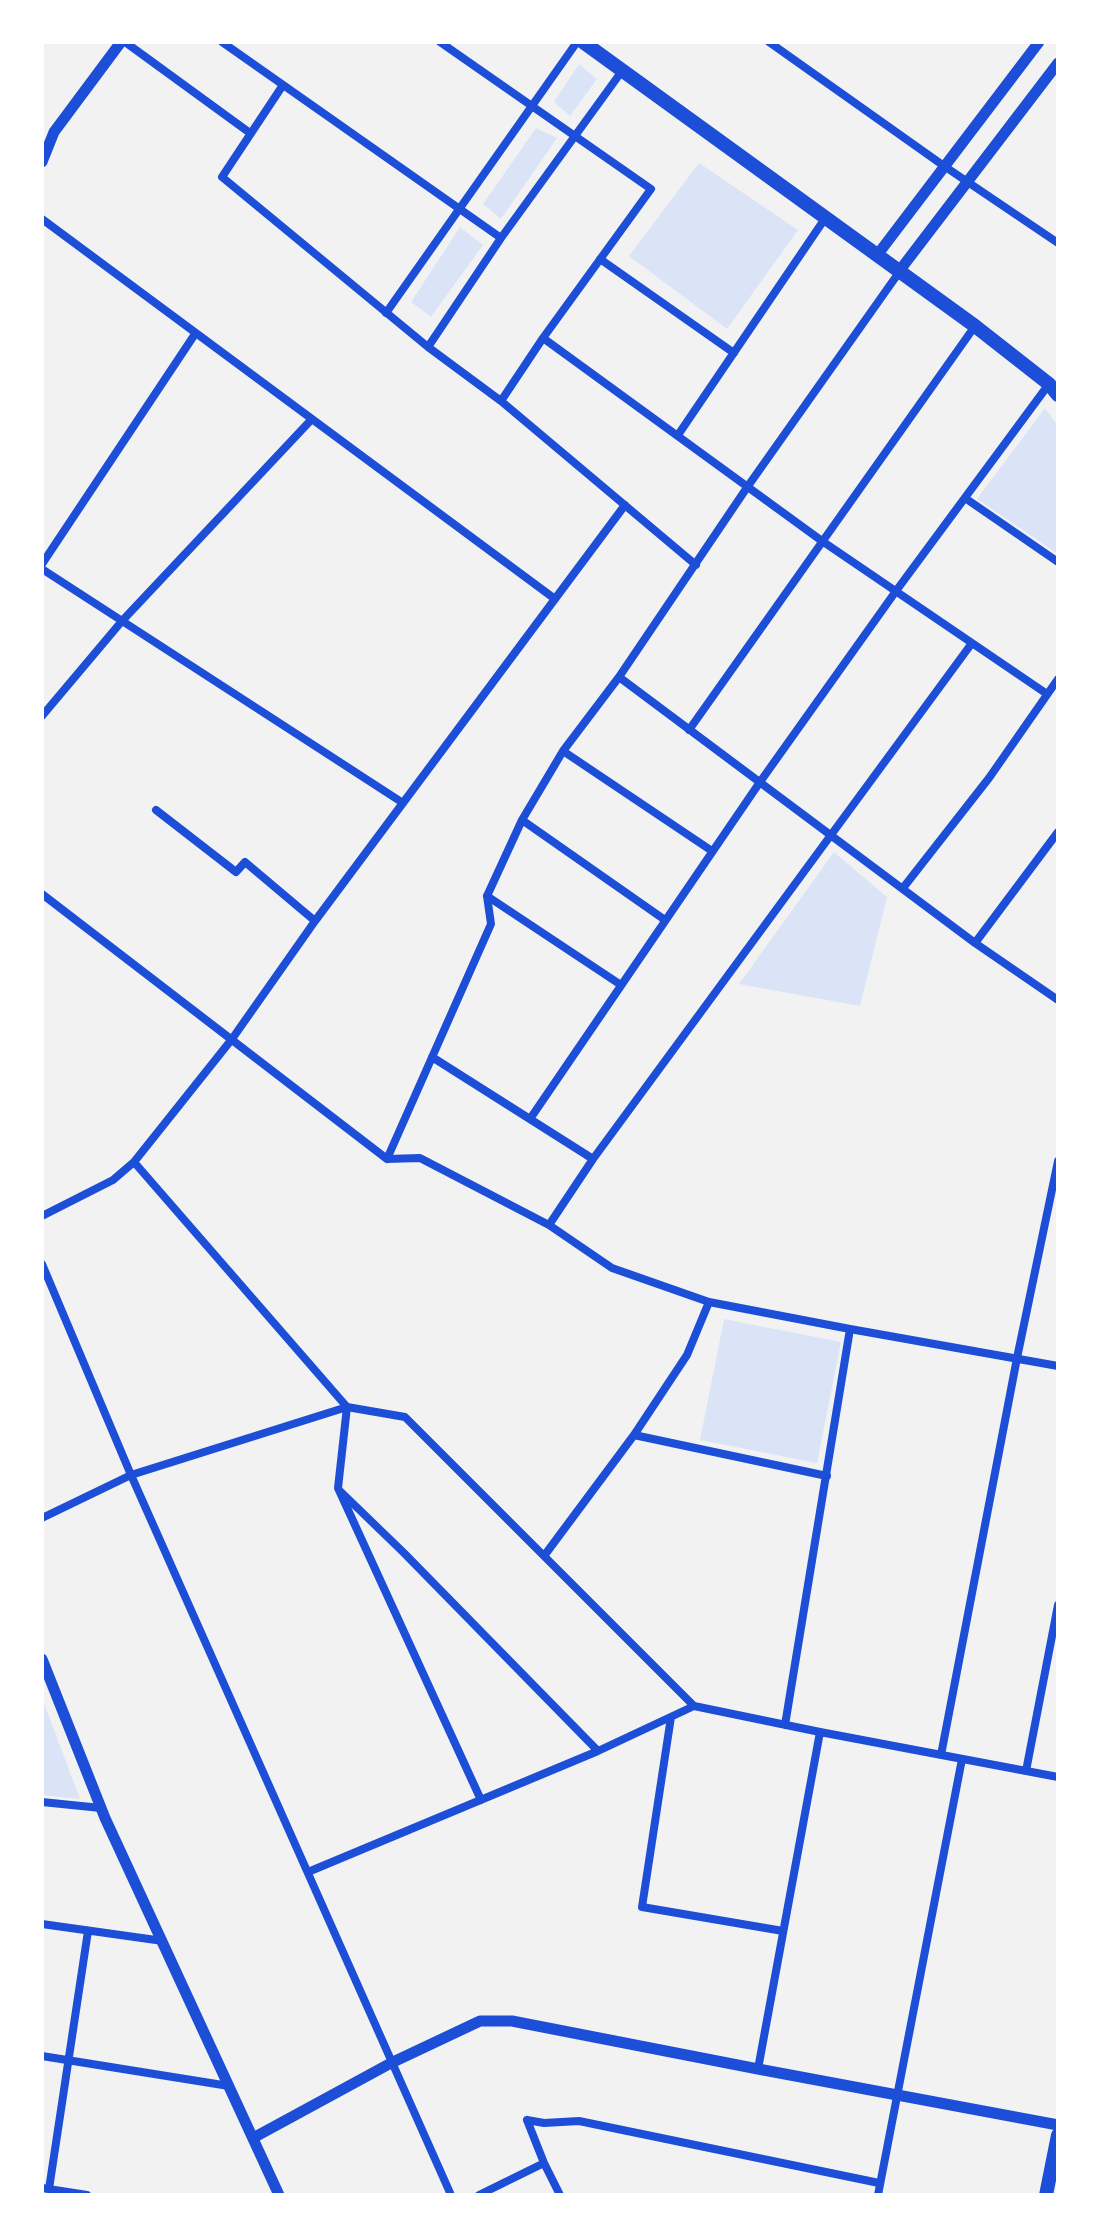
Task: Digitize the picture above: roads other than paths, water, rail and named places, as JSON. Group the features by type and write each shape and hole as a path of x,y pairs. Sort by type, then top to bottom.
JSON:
{"main road":[{"path":"583,42 900,270 1054,390"},
{"path":"1046,2195 1058,2135"}],"street":[{"path":"42,162 54,132 123,42 250,133"},
{"path":"222,42 501,238"},
{"path":"440,42 651,189 501,401"},
{"path":"386,313 577,42"},
{"path":"769,42 1058,243"},
{"path":"878,254 1039,42"},
{"path":"387,1159 491,924 487,896 522,820 563,751 619,677 900,270 1058,63"},
{"path":"428,347 501,238 622,71"},
{"path":"283,85 222,177 428,347 501,401 696,565"},
{"path":"678,435 826,217"},
{"path":"42,219 555,599"},
{"path":"600,259 734,353"},
{"path":"689,730 975,326"},
{"path":"195,334 42,566 403,803"},
{"path":"543,338 822,541 1047,694"},
{"path":"530,1119 712,851 896,591 965,498 1054,390"},
{"path":"42,716 122,621 311,420"},
{"path":"965,498 1058,562"},
{"path":"42,1216 113,1180 134,1162 232,1039 315,921 625,505"},
{"path":"549,1225 593,1159 972,643"},
{"path":"619,677 975,943 1057,997"},
{"path":"903,888 989,778 1058,679"},
{"path":"563,751 712,851"},
{"path":"156,810 236,872 245,862 315,921"},
{"path":"522,820 665,920"},
{"path":"975,943 1058,832"},
{"path":"42,894 387,1159 420,1158 549,1225 612,1268 709,1302 1058,1366"},
{"path":"487,896 621,985"},
{"path":"432,1057 593,1159"},
{"path":"941,1755 1058,1161"},
{"path":"134,1162 347,1407 338,1488 481,1800"},
{"path":"42,1264 131,1475 451,2195"},
{"path":"544,1556 634,1435 687,1355 709,1302"},
{"path":"785,1725 850,1329"},
{"path":"42,1518 131,1475 347,1407 405,1417 694,1706 1058,1777"},
{"path":"634,1435 827,1476"},
{"path":"338,1488 598,1751"},
{"path":"1026,1771 1058,1605"},
{"path":"42,1659 46,1683 101,1808 279,2195"},
{"path":"308,1872 598,1751 694,1706"},
{"path":"671,1717 642,1907 783,1931"},
{"path":"758,2069 820,1732"},
{"path":"878,2195 962,1759"},
{"path":"42,1802 101,1808"},
{"path":"42,1924 163,1941"},
{"path":"87,2195 45,2189 69,2061 88,1931"},
{"path":"253,2138 391,2063 480,2021 512,2021 1058,2125"},
{"path":"42,2056 229,2086"},
{"path":"560,2195 527,2120 544,2123 579,2121 879,2183"},
{"path":"479,2195 544,2163"}]}
